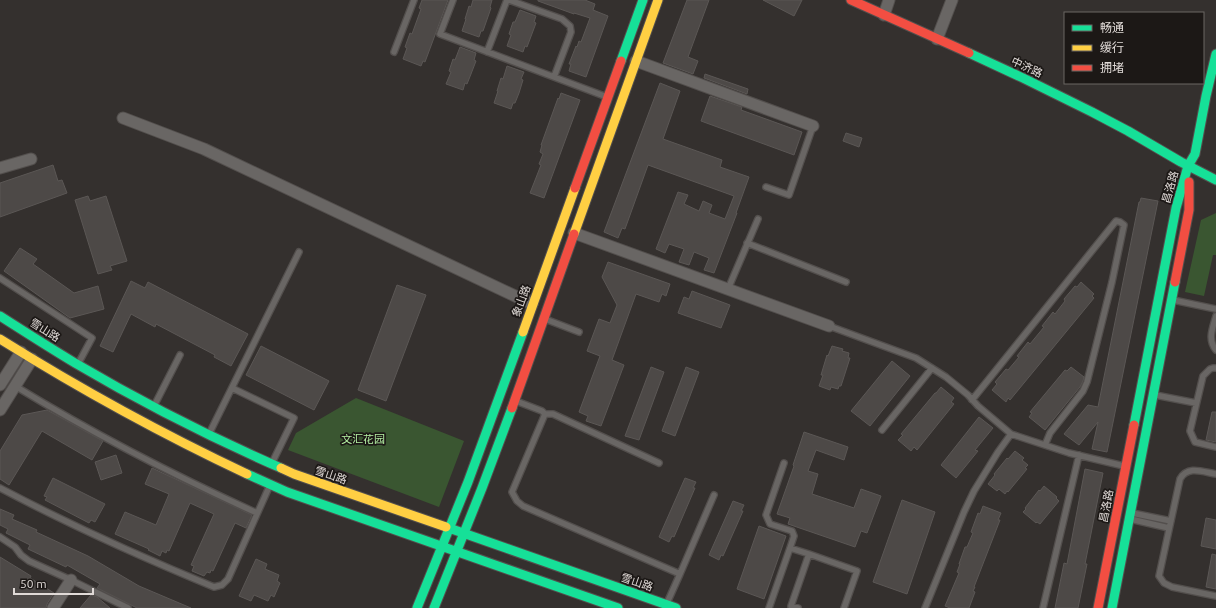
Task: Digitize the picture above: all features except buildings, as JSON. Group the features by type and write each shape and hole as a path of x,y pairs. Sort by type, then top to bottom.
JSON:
{"street":[{"name":"象山路","path":"417,608 450,529 489,426 643,0"},
{"path":"434,608 482,488 658,0"},
{"name":"中济路","path":"851,0 1079,105 1216,180"},
{"path":"884,15 890,0"},
{"path":"937,39 952,0"},
{"path":"1188,166 1195,154 1216,54"},
{"path":"636,61 812,126"},
{"path":"123,118 204,149 532,304"},
{"path":"0,168 31,159"},
{"path":"1188,166 1209,166"},
{"name":"昌洛路","path":"1112,608 1189,210 1188,166"},
{"name":"昌洛路","path":"1098,608 1176,208 1188,166"},
{"path":"574,233 829,326"},
{"name":"雪山路","path":"0,316 78,364 153,407 209,435 294,474 676,608"},
{"path":"0,339 101,400 162,433 212,458 287,492 618,608"},
{"path":"0,385 21,352"},
{"path":"0,410 32,359"},
{"path":"53,608 72,580"}],"lane":[{"path":"394,52 414,0"},
{"path":"453,0 440,34 607,97"},
{"path":"487,52 508,0 562,19 570,26 571,32 554,78"},
{"path":"766,187 789,195 812,126"},
{"path":"728,289 758,219"},
{"path":"972,400 1116,221 1120,222 1124,225 1089,377 1083,391 1050,433 1045,445"},
{"path":"748,244 846,282"},
{"path":"209,435 299,252"},
{"path":"0,278 92,338 78,364"},
{"path":"1172,299 1216,309"},
{"path":"1216,316 1211,339 1213,347 1216,350"},
{"path":"543,318 579,332"},
{"path":"829,326 916,358 957,386 1011,434 1079,455 1126,466"},
{"path":"153,407 180,355"},
{"path":"882,430 932,368"},
{"path":"1216,368 1210,369 1203,376 1190,431 1196,442 1216,447"},
{"path":"15,386 120,447 257,513"},
{"path":"232,388 294,418 271,464"},
{"path":"1153,394 1196,403"},
{"path":"514,400 542,411 545,414 553,414 659,463"},
{"path":"545,414 512,492 517,501 523,506 680,574"},
{"path":"925,608 974,491 993,458 1011,434"},
{"path":"1043,608 1079,455"},
{"path":"769,608 794,536 792,532 770,524 766,515 784,463"},
{"path":"1216,474 1192,470 1184,473 1180,479 1159,576 1161,580 1172,587 1216,596"},
{"path":"0,488 111,544 214,587 222,585 228,579 270,484"},
{"path":"666,605 714,495"},
{"path":"1130,516 1170,524"},
{"path":"0,537 15,547 21,555 29,561 72,580 128,608"},
{"path":"790,548 857,571 844,608"},
{"path":"798,608 791,606 809,554"}],"green space":[{"path":"1216,213 1216,255 1213,255 1204,296 1185,292 1201,220"},
{"name":"文汇花园","path":"356,398 464,441 439,507 288,450 296,433"}],"traffic: fast":[{"path":"621,61 643,0"},
{"path":"969,53 1092,112 1216,180"},
{"path":"1134,425 1176,208 1188,166 1195,154 1216,54"},
{"path":"1112,608 1175,282"},
{"path":"0,316 47,346 125,392 228,444 281,468"},
{"path":"417,608 468,482 523,332"},
{"path":"434,608 512,408"},
{"path":"247,474 287,492 618,608"},
{"path":"446,527 676,608"}],"traffic: slow":[{"path":"574,234 658,0"},
{"path":"523,332 575,188"},
{"path":"0,339 60,376 122,410 247,474"},
{"path":"281,468 294,474 446,527"}],"traffic: jam":[{"path":"851,0 969,53"},
{"path":"575,188 621,61"},
{"path":"1175,282 1189,210 1189,182"},
{"path":"512,408 574,234"},
{"path":"1098,608 1134,425"}]}
